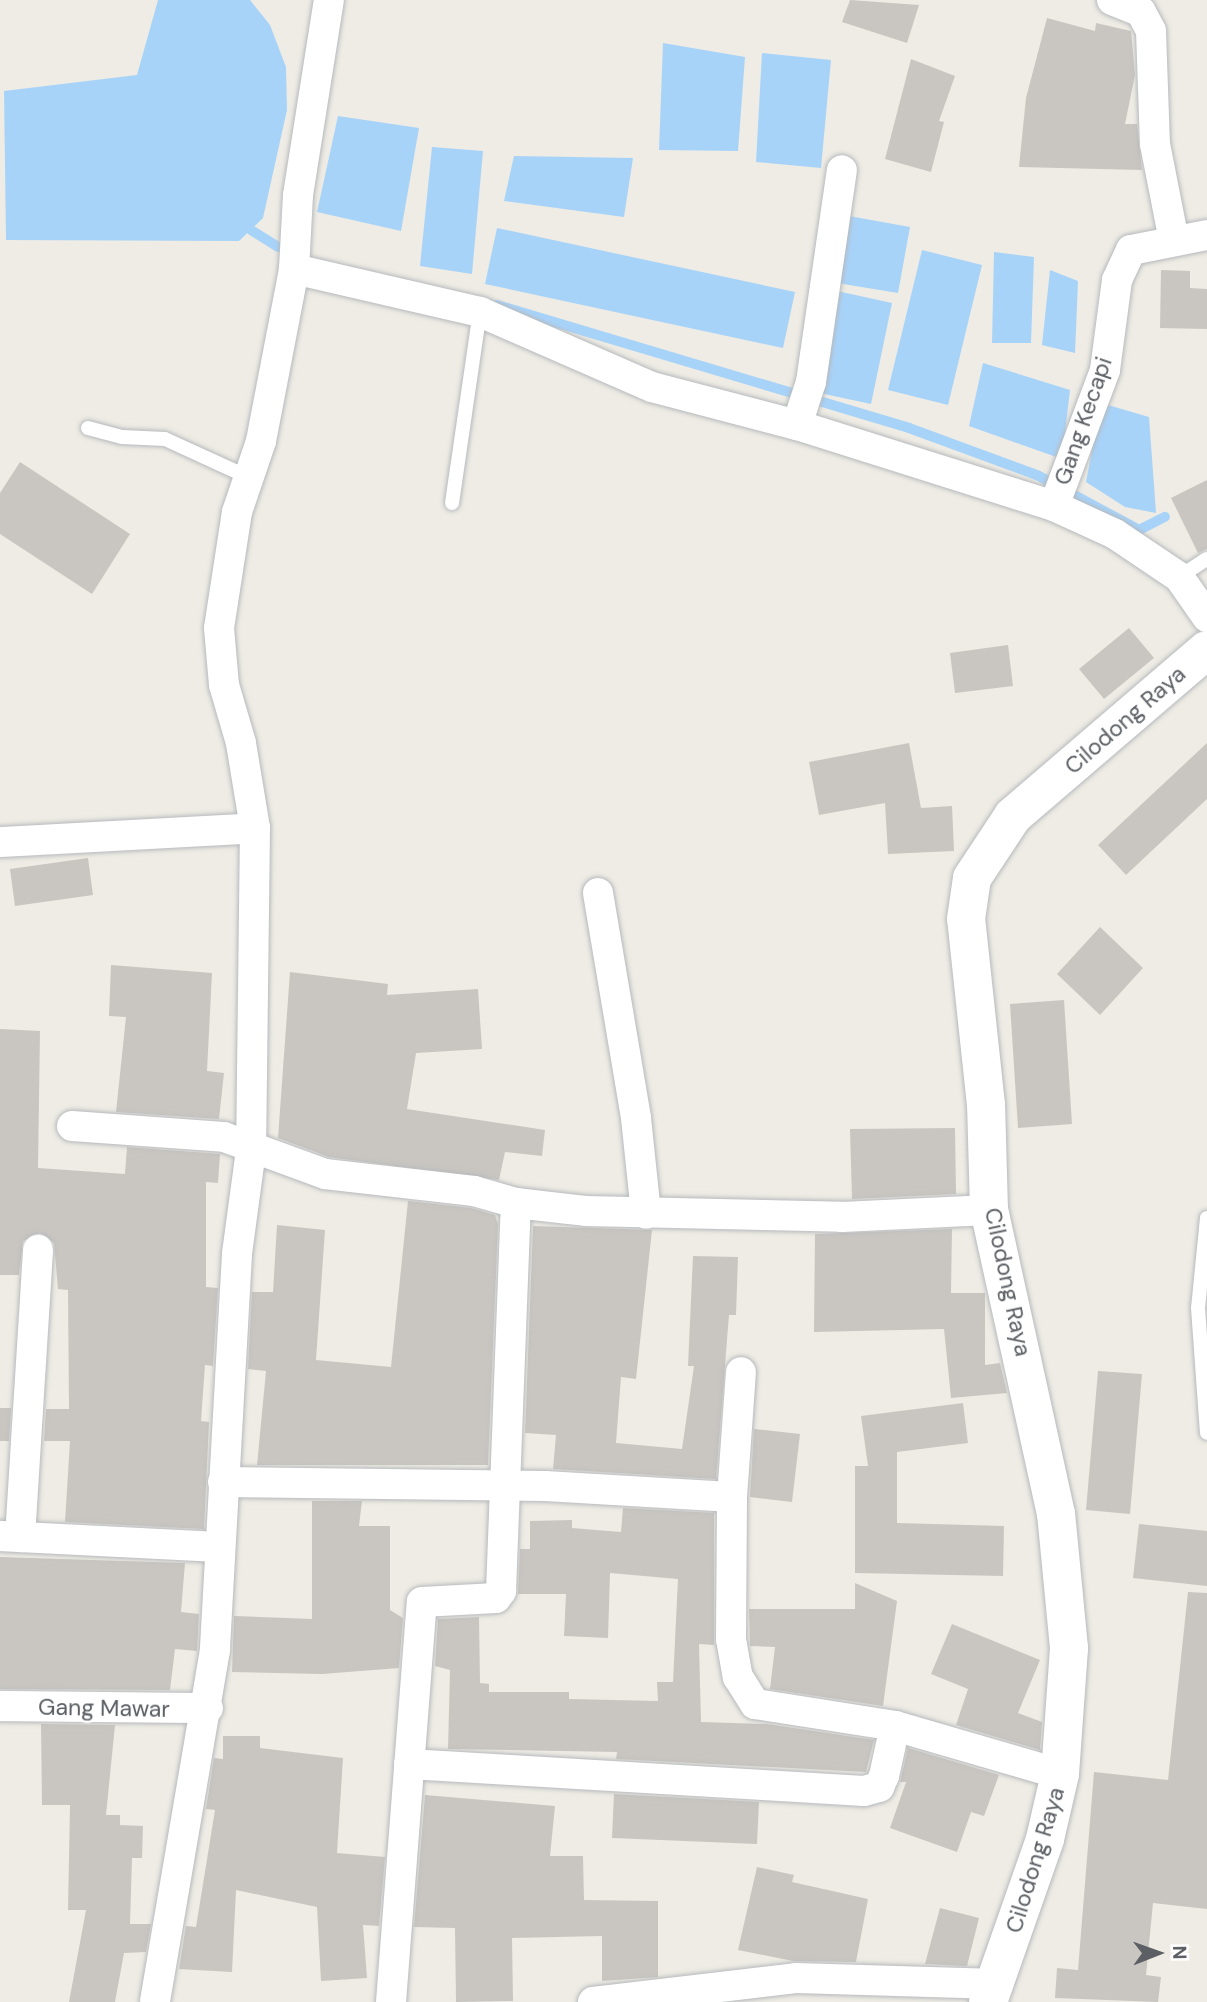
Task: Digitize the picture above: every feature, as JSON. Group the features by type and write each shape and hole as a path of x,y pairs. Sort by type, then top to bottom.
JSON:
{"street":[{"path":"155,2002 208,1708 237,1254 251,1150 255,828 224,685 219,628 237,512 250,478 294,269 298,195 329,0"},
{"path":"1112,0 1141,12 1151,31 1155,144 1174,241"},
{"path":"803,409 842,170"},
{"name":"Gang Kecapi","path":"1059,492 1105,370 1117,280 1130,250 1207,235"},
{"path":"294,269 480,312 652,387 803,409 1059,492 1179,577 1207,617"},
{"name":"Cilodong Raya","path":"993,1993 1060,1774 1069,1648 1064,1557 989,1210 986,1105 966,919 972,878 1013,816 1207,650"},
{"path":"0,842 255,828"},
{"path":"598,893 636,1118 646,1213"},
{"path":"72,1126 224,1138 251,1150 325,1174 474,1191 516,1203 646,1213 904,1216 989,1210"},
{"path":"391,2002 422,1602 499,1596 501,1488 516,1203"},
{"path":"38,1250 10,1536 219,1547"},
{"path":"741,1372 732,1497 731,1639 738,1677 755,1703 895,1726 1060,1774"},
{"path":"223,1482 501,1488 732,1497"},
{"name":"Gang Mawar","path":"0,1706 208,1708"},
{"path":"409,1764 864,1791 879,1787 895,1726"},
{"path":"593,2002 796,1978 993,1993"}],"lane":[{"path":"452,503 480,312"},
{"path":"88,428 122,438 165,439 250,478"},
{"path":"1179,577 1207,559"},
{"path":"1207,1218 1198,1308 1202,1426 1207,1433"}],"water":[{"path":"158,0 250,0 270,25 286,67 287,110 263,218 239,241 6,240 4,91 137,75"},
{"path":"663,43 745,57 738,151 659,150"},
{"path":"762,53 831,60 821,168 756,162"},
{"path":"338,116 419,128 401,231 317,212"},
{"path":"432,147 483,151 472,274 420,266"},
{"path":"514,156 633,158 624,217 504,201"},
{"path":"849,216 910,227 898,293 837,283"},
{"path":"497,228 795,292 783,348 485,284"},
{"path":"922,250 982,265 948,405 888,390"},
{"path":"994,252 1034,257 1031,343 992,343"},
{"path":"1050,270 1078,281 1075,353 1042,345"},
{"path":"837,291 892,303 871,404 815,392"},
{"path":"983,363 1070,390 1062,459 969,426"},
{"path":"1101,403 1149,417 1156,513 1125,507 1086,482"}],"building":[{"path":"850,0 919,5 907,43 842,22"},
{"path":"1047,18 1095,31 1096,23 1131,31 1135,75 1125,124 1137,124 1142,170 1019,167 1026,98"},
{"path":"911,59 955,76 939,121 944,122 931,172 885,159"},
{"path":"1161,270 1190,271 1190,288 1207,289 1207,329 1160,328"},
{"path":"20,462 130,534 92,594 0,534 0,493"},
{"path":"1207,480 1207,549 1198,553 1171,498"},
{"path":"1129,628 1154,658 1104,699 1079,669"},
{"path":"1008,645 1013,686 955,693 950,653"},
{"path":"909,743 921,808 952,806 954,851 888,854 885,803 819,815 809,762"},
{"path":"1207,743 1207,799 1126,875 1098,845"},
{"path":"88,858 93,895 15,906 10,869"},
{"path":"1100,927 1143,968 1100,1015 1057,974"},
{"path":"111,965 212,973 207,1071 224,1073 219,1119 116,1112 126,1017 109,1016"},
{"path":"290,972 388,984 387,995 478,989 482,1049 416,1053 407,1109 545,1130 542,1156 505,1152 499,1180 329,1157 278,1138"},
{"path":"1064,1000 1072,1124 1018,1128 1010,1004"},
{"path":"0,1029 40,1031 38,1168 125,1174 127,1147 220,1154 218,1183 206,1182 206,1287 218,1288 213,1366 205,1365 201,1421 209,1422 204,1529 65,1522 70,1441 44,1441 46,1409 69,1409 68,1290 58,1289 54,1243 40,1233 23,1241 19,1275 0,1275"},
{"path":"955,1128 956,1194 852,1199 850,1129"},
{"path":"408,1201 471,1208 495,1215 498,1224 488,1465 257,1465 266,1371 248,1369 252,1292 273,1292 277,1225 325,1230 316,1360 391,1367"},
{"path":"533,1226 652,1230 636,1379 621,1377 616,1443 682,1449 694,1366 688,1366 693,1256 738,1257 736,1315 729,1315 716,1479 553,1469 556,1435 525,1433"},
{"path":"952,1229 951,1293 985,1293 985,1365 1000,1363 1007,1393 951,1398 944,1329 814,1332 815,1234"},
{"path":"1098,1371 1142,1374 1130,1514 1086,1510"},
{"path":"963,1403 968,1443 897,1452 897,1523 1004,1526 1003,1576 855,1573 855,1466 868,1466 861,1416"},
{"path":"0,1408 11,1408 9,1441 0,1441"},
{"path":"754,1429 800,1434 792,1502 750,1497"},
{"path":"312,1501 362,1501 359,1526 390,1526 390,1610 403,1618 399,1668 322,1674 232,1672 234,1616 312,1619"},
{"path":"623,1508 714,1513 714,1645 699,1644 701,1722 767,1724 874,1740 866,1772 616,1759 617,1752 448,1749 450,1670 435,1666 438,1619 479,1617 480,1683 489,1684 489,1692 569,1692 569,1699 658,1701 657,1682 673,1682 678,1579 610,1573 608,1638 564,1636 566,1594 518,1594 520,1549 530,1549 530,1521 572,1520 572,1528 621,1532"},
{"path":"1139,1524 1207,1531 1207,1586 1133,1578"},
{"path":"0,1557 185,1563 181,1612 199,1614 197,1651 175,1649 170,1690 0,1689"},
{"path":"855,1583 897,1601 883,1706 770,1689 775,1647 750,1646 749,1609 855,1609"},
{"path":"1188,1592 1207,1593 1207,1909 1153,1903 1146,1975 1161,1977 1158,2002 1055,1998 1057,1968 1078,1970 1094,1772 1168,1780"},
{"path":"952,1624 1040,1660 1018,1713 1042,1722 1040,1750 956,1725 968,1689 931,1674"},
{"path":"41,1724 115,1725 106,1815 120,1815 120,1825 143,1826 142,1858 132,1858 130,1924 151,1924 146,1952 124,1953 115,2002 69,2002 86,1910 68,1910 70,1805 42,1805"},
{"path":"223,1736 260,1736 260,1748 343,1758 337,1853 385,1857 379,1926 363,1925 367,1978 321,1981 317,1907 236,1890 232,1972 179,1969 186,1926 196,1927 215,1810 206,1809 214,1758 223,1759"},
{"path":"908,1748 999,1775 984,1816 971,1812 957,1852 890,1828 906,1782 900,1782"},
{"path":"614,1794 759,1802 757,1844 612,1838"},
{"path":"425,1795 555,1806 550,1856 583,1856 584,1900 658,1901 658,1977 602,1981 602,1936 512,1938 513,2001 456,2002 455,1928 414,1927"},
{"path":"757,1867 794,1875 792,1882 868,1899 856,1962 793,1961 738,1950"},
{"path":"940,1908 979,1918 967,1966 925,1964"}],"waterway":[{"path":"251,230 278,247"},
{"path":"497,305 909,428 1037,475 1139,530 1165,517"}]}
